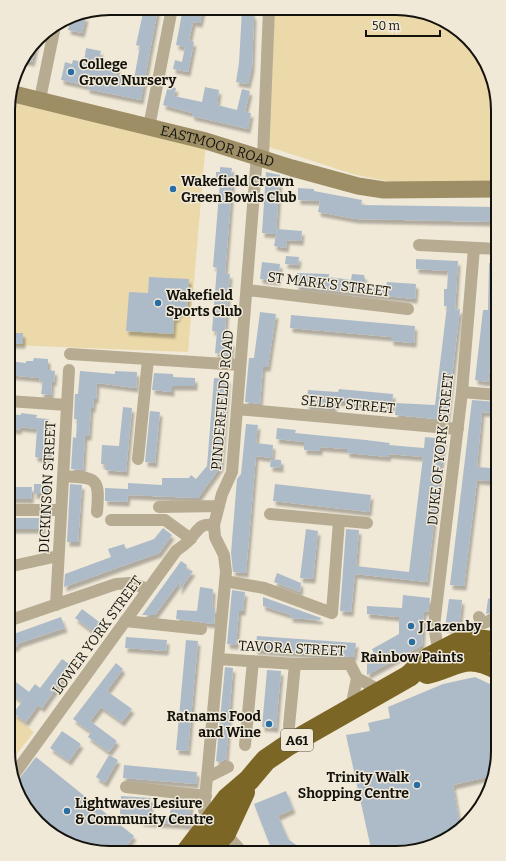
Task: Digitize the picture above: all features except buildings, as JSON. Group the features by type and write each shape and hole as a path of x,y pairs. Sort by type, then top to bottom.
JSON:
{"highway":[{"name":"A61","path":"212,838 228,798 249,780 266,760 288,745 409,676 429,658 465,641 477,640 491,650"},
{"name":"A61","path":"409,676 434,671 459,661 491,653"}],"street":[{"path":"149,127 171,15"},
{"name":"PINDERFIELDS ROAD","path":"212,838 206,796 225,581 224,555 210,524 219,506 232,472 240,365 260,156 269,15"},
{"path":"40,100 52,35"},
{"name":"EASTMOOR ROAD","path":"17,95 260,156 292,168 351,184 384,190 491,189"},
{"path":"419,245 491,249"},
{"name":"DUKE OF YORK STREET","path":"442,652 437,643 434,626 462,392 474,248"},
{"name":"ST MARK'S STREET","path":"247,290 408,309"},
{"path":"70,354 240,365"},
{"path":"138,459 148,359"},
{"name":"DICKINSON STREET","path":"56,605 69,370"},
{"path":"462,392 491,394"},
{"path":"15,401 67,405"},
{"name":"SELBY STREET","path":"237,409 458,429"},
{"path":"63,476 88,477 95,482 99,490 97,512"},
{"path":"197,506 210,524"},
{"path":"159,507 219,506"},
{"path":"15,510 61,510"},
{"path":"270,514 367,524"},
{"path":"111,520 165,520 191,539"},
{"path":"225,581 264,588 332,613 339,521"},
{"name":"LOWER YORK STREET","path":"17,770 176,551 191,539 197,528 210,524"},
{"path":"15,565 58,556"},
{"path":"15,619 116,584 130,583 148,589"},
{"path":"482,620 491,618"},
{"path":"125,621 201,629"},
{"name":"TAVORA STREET","path":"218,659 295,664 350,664 358,678 381,691"},
{"path":"245,746 253,661"},
{"path":"289,726 295,664"},
{"path":"351,708 358,678"},
{"path":"208,777 228,767"},
{"path":"126,787 206,796"},
{"path":"212,838 230,846"}],"shaded area":[{"path":"273,15 396,15 420,18 443,28 463,43 478,63 488,86 491,110 491,184 392,182 356,175 269,147"},
{"path":"16,99 206,141 188,352 15,345"},
{"path":"15,717 34,732 15,755"}],"place":[{"name":"College Grove Nursery","path":"71,72"},
{"name":"Wakefield Crown Green Bowls Club","path":"173,189"},
{"name":"Wakefield Sports Club","path":"158,303"},
{"name":"J Lazenby","path":"411,626"},
{"name":"Rainbow Paints","path":"412,642"},
{"name":"Ratnams Food and Wine","path":"269,724"},
{"name":"Trinity Walk Shopping Centre","path":"417,785"},
{"name":"Lightwaves Lesiure & Community Centre","path":"67,811"}]}
